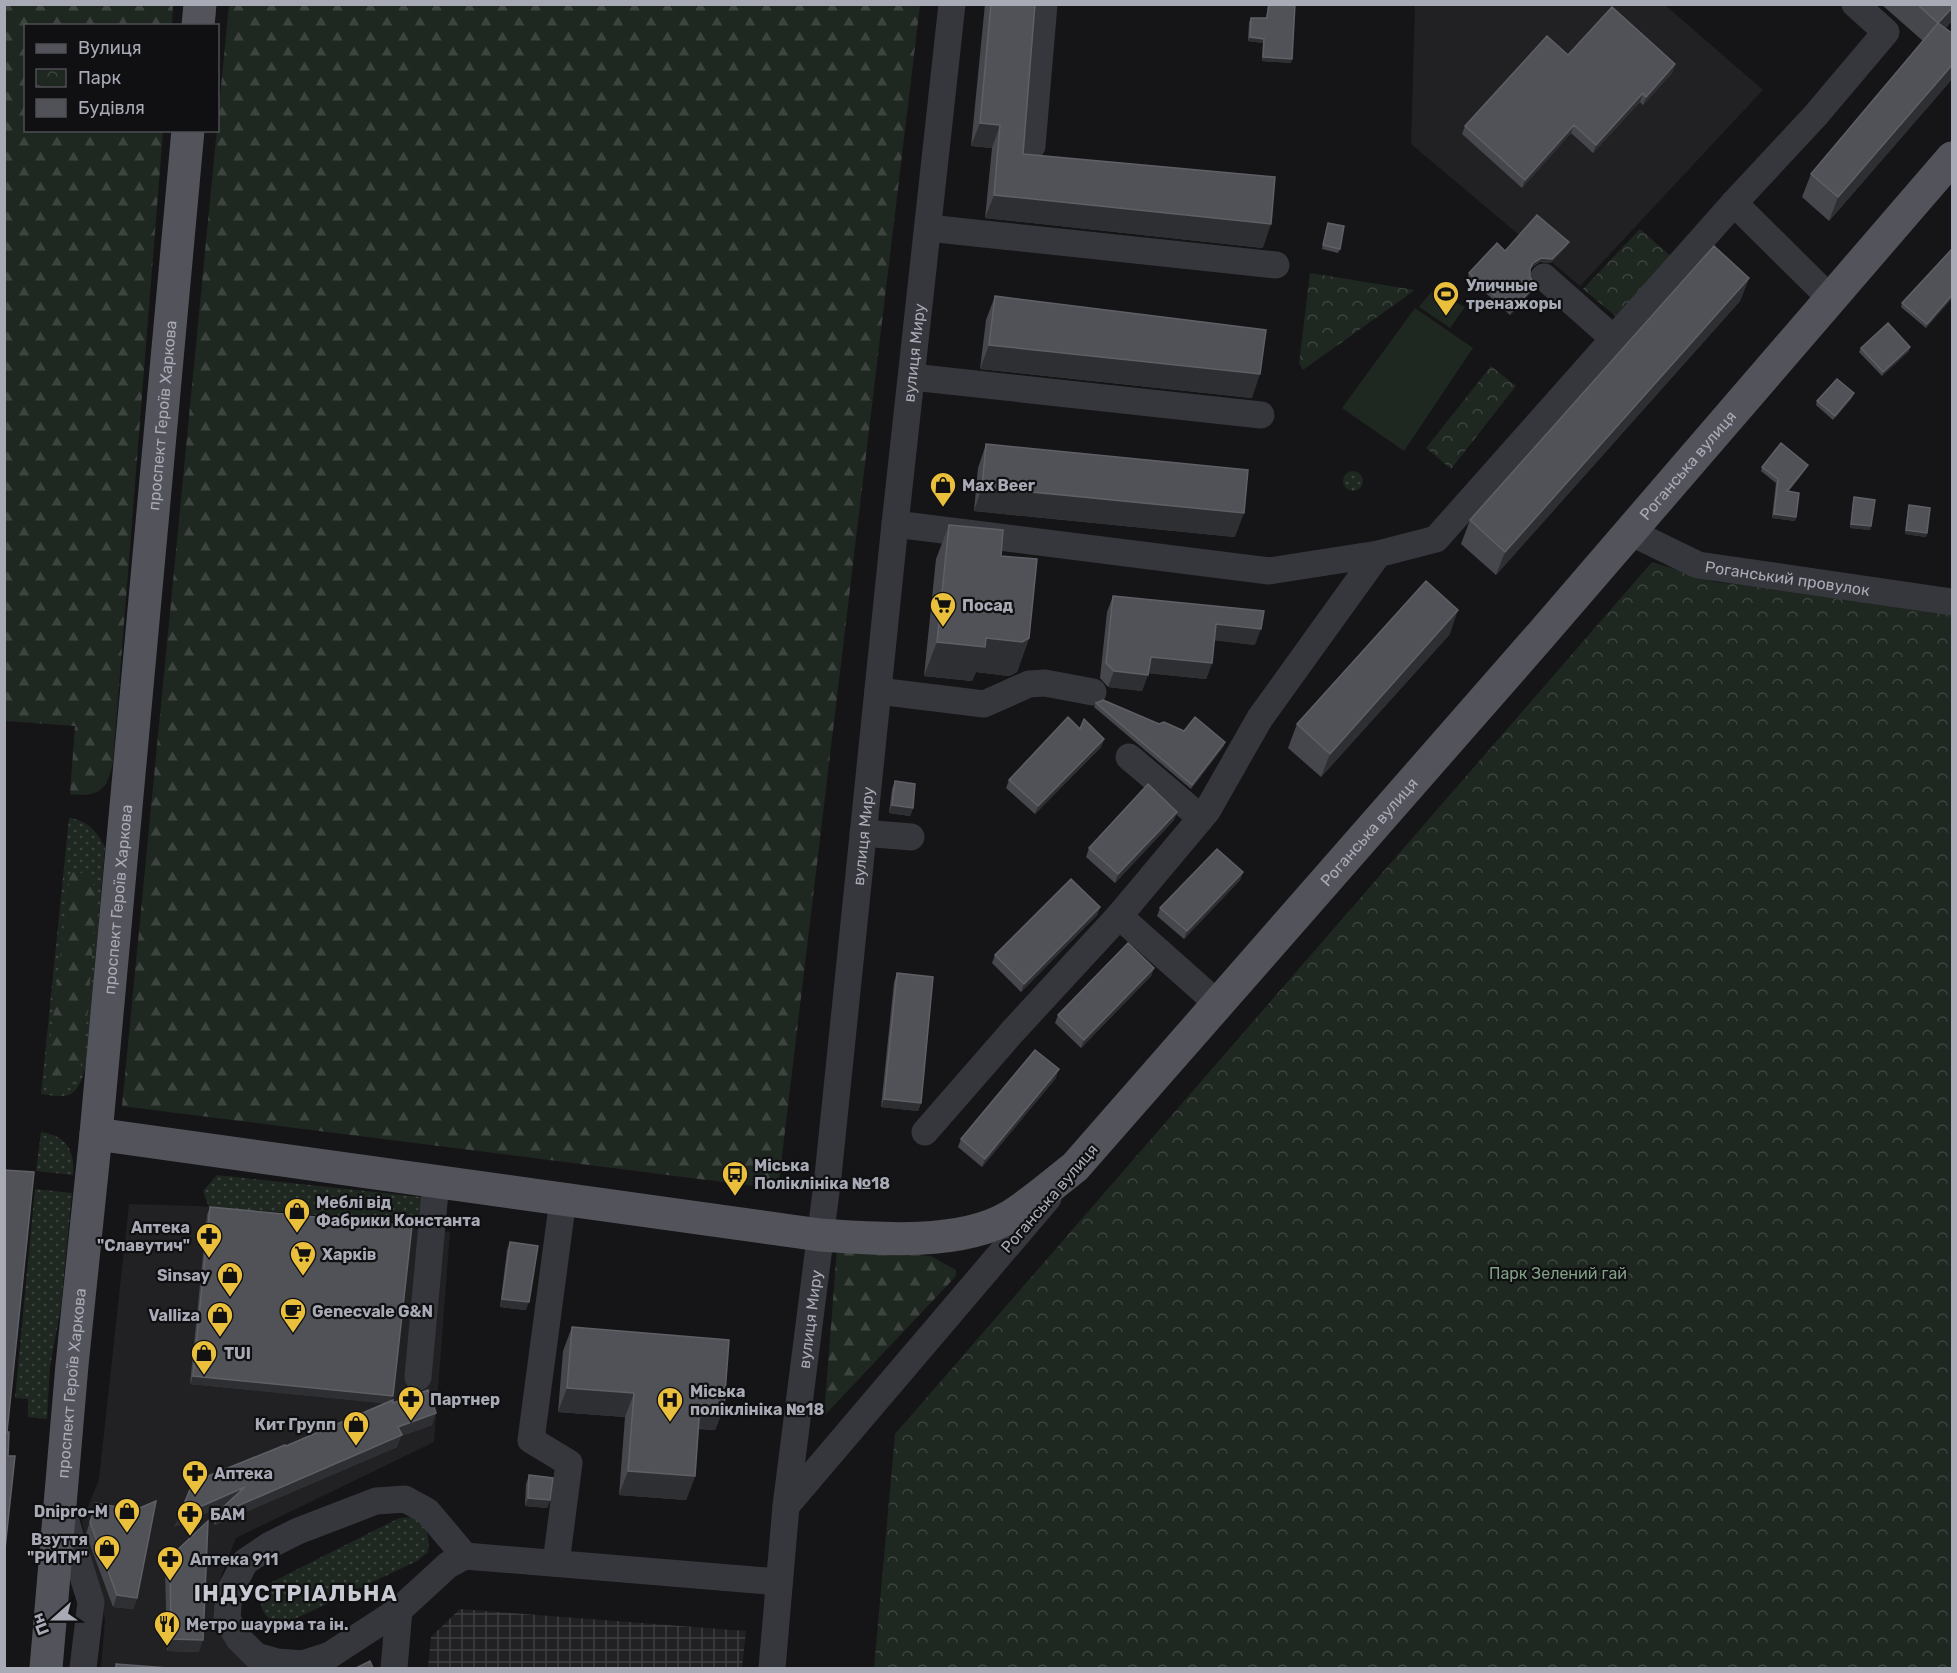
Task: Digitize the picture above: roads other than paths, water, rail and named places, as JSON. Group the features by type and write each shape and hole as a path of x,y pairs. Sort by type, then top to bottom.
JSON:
{"main road":[{"path":"198,24 200,4"},
{"name":"проспект Героїв Харкова","path":"46,1668 72,1365 96,1134 188,132"},
{"name":"Роганська вулиця","path":"1075,1167 1630,532 1953,158"},
{"path":"96,1134 820,1235 931,1238 968,1233 1008,1218 1075,1167"}],"street":[{"name":"вулиця Миру","path":"772,1668 786,1506 828,1176 895,524 952,4"},
{"path":"1032,146 1044,4"},
{"path":"895,524 1269,571 1378,554 1436,539 1734,203 1815,117 1886,32 1855,4"},
{"path":"1734,203 1831,299"},
{"path":"928,228 1276,265"},
{"path":"1544,277 1614,339"},
{"path":"912,377 1261,415"},
{"name":"Роганський провулок","path":"1630,532 1698,565 1953,602"},
{"path":"925,1132 1013,1031 1119,916 1201,818 1260,718 1378,554"},
{"path":"878,692 984,704 1029,684 1045,683 1093,692"},
{"path":"1129,757 1201,818"},
{"path":"863,833 911,837"},
{"path":"1119,916 1218,1004"},
{"name":"Роганська вулиця","path":"786,1506 1075,1167"},
{"path":"418,1377 436,1181"},
{"path":"556,1563 569,1463 531,1440 563,1198"},
{"path":"465,1556 427,1511 405,1499 376,1501 270,1545 245,1562 229,1593 227,1619 239,1640 256,1656 277,1662 302,1664 330,1655 399,1610 448,1565 465,1556 779,1582"},
{"path":"60,1504 91,1602 83,1668"},
{"path":"394,1668 399,1610"}],"place":[{"name":"Уличные тренажоры","path":"1446,317"},
{"name":"Max Beer","path":"943,508"},
{"name":"Посад","path":"943,628"},
{"name":"Міська Поліклініка №18","path":"735,1197"},
{"name":"Меблі від Фабрики Константа","path":"297,1234"},
{"name":"Аптека \"Славутич\"","path":"209,1259"},
{"name":"Харків","path":"303,1277"},
{"name":"Sinsay","path":"230,1298"},
{"name":"Genecvale G&N","path":"293,1334"},
{"name":"Valliza","path":"220,1338"},
{"name":"TUI","path":"204,1376"},
{"name":"Партнер","path":"411,1422"},
{"name":"Міська поліклініка №18","path":"670,1423"},
{"name":"Кит Групп","path":"356,1447"},
{"name":"Аптека","path":"195,1496"},
{"name":"Dnipro-M","path":"127,1534"},
{"name":"БАМ","path":"190,1537"},
{"name":"Взуття \"РИТМ\"","path":"107,1571"},
{"name":"Аптека 911","path":"170,1582"},
{"name":"Метро шаурма та ін.","path":"167,1647"}],"district":[{"name":"ІНДУСТРІАЛЬНА","path":"296,1593"}],"park label":[{"name":"Парк Зелений гай","path":"1558,1273"}]}
